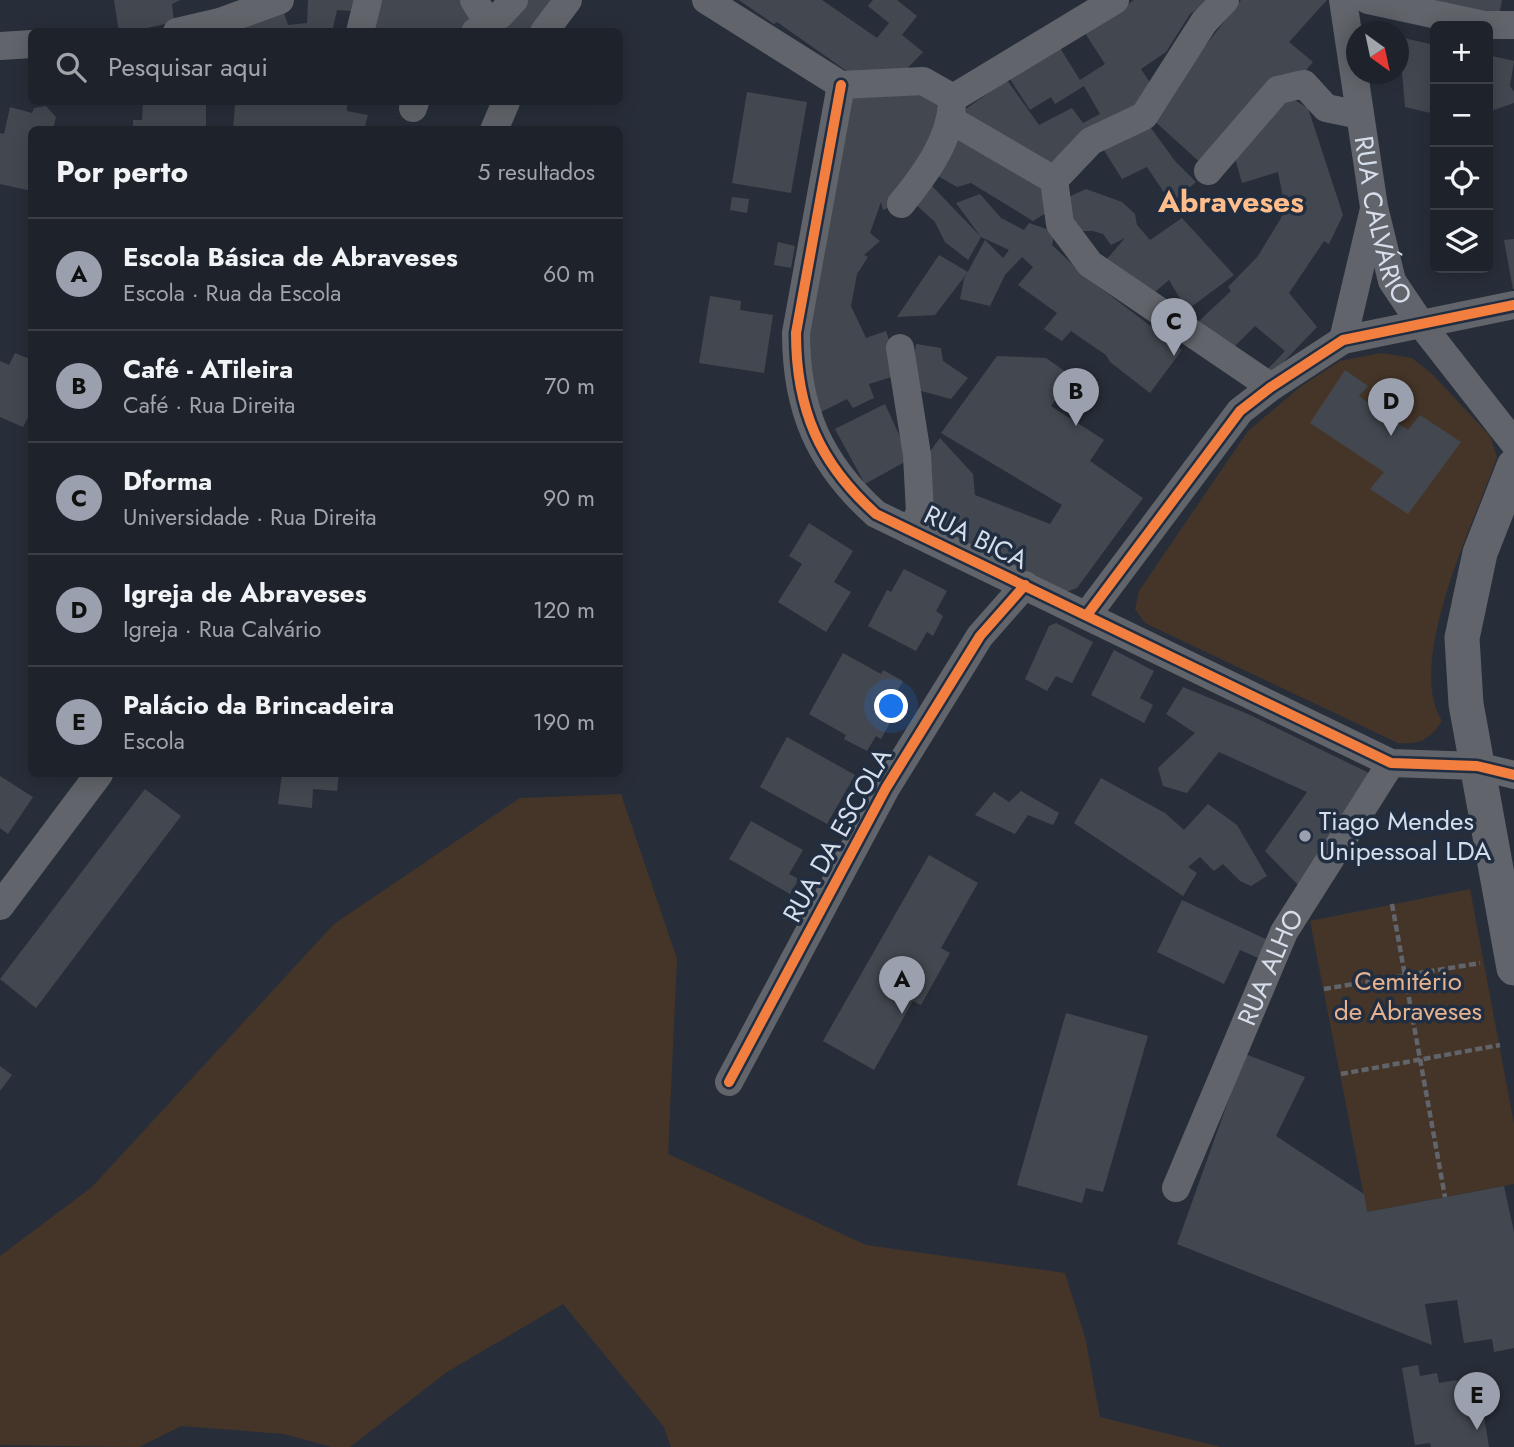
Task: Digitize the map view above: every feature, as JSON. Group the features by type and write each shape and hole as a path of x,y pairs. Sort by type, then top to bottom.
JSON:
{"street":[{"path":"194,28 220,22 280,0"},
{"path":"361,28 368,0"},
{"path":"479,18 514,0"},
{"path":"547,28 568,0"},
{"path":"706,0 841,85 923,81 952,109 1054,180 1060,224 1090,264 1271,387"},
{"path":"901,204 925,173 952,109 1115,0"},
{"path":"1054,180 1091,141 1144,116 1204,22 1225,0"},
{"name":"RUA CALVÁRIO","path":"1343,0 1374,207 1392,281 1421,324 1514,443"},
{"path":"1368,0 1484,25 1514,25"},
{"path":"0,46 28,44"},
{"name":"RUA BICA","path":"841,85 796,333 801,398 829,461 849,490 876,513 911,531 1391,763 1477,766 1514,775"},
{"path":"1208,171 1278,90 1304,85 1326,108 1360,115"},
{"path":"496,126 505,105"},
{"path":"1343,340 1374,207"},
{"path":"1087,615 1240,411 1271,387 1343,340 1514,305"},
{"path":"900,348 917,455 920,512 911,531"},
{"path":"1499,965 1510,924 1465,704 1462,638 1480,553 1514,466"},
{"name":"RUA DA ESCOLA","path":"730,1082 886,788 980,636 1025,586"},
{"name":"RUA ALHO","path":"1176,1188 1284,932 1391,763"},
{"path":"0,906 97,777"}],"path":[{"path":"1392,904 1445,1197"},
{"path":"1324,989 1499,965"},
{"path":"1341,1074 1500,1045"}],"green space":[{"path":"1381,353 1412,358 1433,375 1490,436 1497,457 1460,552 1437,628 1432,664 1433,695 1442,721 1429,736 1412,743 1398,743 1145,623 1135,609 1139,591 1248,431 1299,388 1340,361"},
{"path":"621,794 677,959 668,1154 866,1245 1065,1273 1085,1337 1100,1417 1221,1447 671,1447 664,1427 563,1304 447,1372 350,1447 332,1447 284,1434 181,1426 139,1447 0,1445 0,1256 92,1187 334,924 520,798"},
{"name":"Cemitério de Abraveses","path":"1470,889 1514,1124 1514,1184 1367,1212 1310,921"}],"building":[{"path":"114,0 180,0 172,4 174,22 147,28 118,28"},
{"path":"308,0 364,0 352,11 337,10 333,28 239,28 238,21 282,6 288,25 307,23"},
{"path":"377,0 471,0 479,16 468,28 365,28"},
{"path":"518,0 562,0 540,28 492,28"},
{"path":"739,0 822,0 877,38 889,23 868,6 873,0 897,0 917,16 902,35 923,52 899,77 858,79 777,22 774,24"},
{"path":"1134,0 1211,0 1190,14 1166,52 1141,69 1157,93 1089,139 1041,168 960,113 1007,80 1039,125 1072,108 1083,123 1100,114 1084,86 1055,104 1051,97 1030,110 1010,79 1060,48 1080,80 1105,64 1085,33"},
{"path":"1241,0 1327,0 1289,42 1313,62 1295,83 1282,74 1204,166 1150,117"},
{"path":"1416,0 1502,0 1499,15"},
{"path":"1409,39 1430,44 1430,113 1405,107 1403,84 1409,84"},
{"path":"1493,56 1514,61 1510,86 1514,92 1514,103 1493,110"},
{"path":"910,89 946,111 893,206 883,210 881,202 870,233 880,241 864,255 868,257 857,274 851,306 866,338 886,331 901,374 869,384 874,398 853,408 847,399 819,413 804,352 844,92"},
{"path":"747,92 807,102 791,193 732,183"},
{"path":"1291,98 1308,108 1343,215 1329,244 1324,241 1289,293 1317,327 1269,377 1198,322 1231,291 1228,287 1258,256 1285,207 1278,172 1242,183 1233,151","holes":["1255,326 1285,351 1267,370 1233,348"]},
{"path":"143,105 206,105 206,126 133,126 133,120 142,120"},
{"path":"235,105 347,105 347,111 368,115 365,126 233,126"},
{"path":"46,106 56,117 54,126 28,126 28,190 0,184 0,133 4,134 10,107 32,113 34,108"},
{"path":"1151,128 1175,161 1196,182 1171,203 1147,167 1122,179 1102,147"},
{"path":"952,137 1041,182 1054,208 1033,221 971,183 957,187 933,173"},
{"path":"932,186 981,237 968,260 945,242 935,222 912,201"},
{"path":"1086,189 1122,202 1135,214 1137,225 1150,240 1182,218 1234,275 1187,310 1169,280 1149,297 1100,267 1125,238 1111,245 1103,234 1073,231 1062,200"},
{"path":"980,194 1001,218 1024,230 1029,223 1055,232 1052,245 1086,277 1182,350 1150,393 1110,362 1106,355 1071,331 1062,341 1044,329 1057,313 1018,285 1033,267 1022,257 1005,275 990,306 960,299 964,279 985,240 1003,258 1009,250 981,237 956,203"},
{"path":"732,197 749,199 747,213 730,210"},
{"path":"1514,239 1514,289 1513,289 1504,240"},
{"path":"778,242 795,246 791,268 774,265"},
{"path":"939,255 968,272 935,315 897,317"},
{"path":"710,296 741,301 740,310 773,315 764,373 699,363"},
{"path":"916,344 941,348 943,361 968,378 951,399 910,388"},
{"path":"15,353 28,358 28,418 23,427 0,417 0,361 9,365"},
{"path":"997,356 1046,358 1073,377 1051,406 1104,440 1090,461 1143,498 1077,588 1066,592 924,529 936,512 924,505 922,486 932,471 922,462 940,438 973,474 975,495 1050,524 1062,505 941,433"},
{"path":"1345,370 1368,386 1359,396 1408,430 1420,415 1461,442 1408,514 1370,489 1384,472 1310,423"},
{"path":"885,404 910,459 865,484 835,429"},
{"path":"809,523 853,551 834,582 851,592 826,632 778,602 802,564 789,556"},
{"path":"904,569 947,591 936,611 943,616 933,636 927,632 916,651 868,626 887,590 891,592"},
{"path":"1056,623 1093,642 1072,683 1056,676 1047,691 1025,679 1049,626"},
{"path":"1114,650 1154,671 1140,698 1153,705 1144,723 1091,695"},
{"path":"843,653 881,674 883,670 903,681 895,695 903,699 881,739 876,736 867,751 844,739 846,735 809,714"},
{"path":"1183,687 1248,714 1371,774 1300,887 1265,851 1307,792 1219,752 1187,793 1163,786 1158,768 1195,733 1166,714"},
{"path":"787,737 855,775 827,824 760,787"},
{"path":"0,776 33,797 8,834 0,828"},
{"path":"282,777 339,777 337,791 313,789 312,808 278,804"},
{"path":"1101,778 1165,813 1184,830 1208,804 1237,825 1267,876 1251,886 1240,881 1223,864 1214,871 1200,857 1188,867 1197,873 1183,896 1074,823"},
{"path":"145,789 181,816 36,1008 0,979"},
{"path":"1021,791 1059,813 1053,825 1028,815 1015,834 975,815 994,792 1009,802"},
{"path":"751,821 803,850 789,874 799,879 790,894 729,859"},
{"path":"929,855 978,883 941,948 950,953 921,1005 913,1001 874,1070 823,1041"},
{"path":"1182,900 1274,943 1265,961 1240,950 1224,984 1157,952"},
{"path":"1066,1013 1148,1036 1103,1192 1086,1188 1082,1203 1017,1185"},
{"path":"1245,1054 1305,1077 1276,1136 1364,1194 1367,1212 1504,1186 1514,1232 1514,1348 1494,1352 1492,1339 1464,1343 1457,1300 1425,1304 1432,1345 1177,1244"},
{"path":"0,1066 12,1075 0,1091"},
{"path":"1418,1365 1420,1376 1437,1373 1439,1383 1457,1380 1458,1389 1479,1386 1489,1447 1431,1447 1430,1443 1415,1445 1402,1368"}],"cycle path":[{"path":"841,85 796,333 797,361 800,386 815,433 839,475 856,495 876,514 1391,763 1477,766 1514,775"},
{"path":"1087,615 1240,411 1271,387 1343,340 1514,305"},
{"path":"729,1082 886,788 980,636 1025,585"}],"place":[{"name":"Dforma","path":"1174,356"},
{"name":"Café - ATileira","path":"1076,426"},
{"name":"Igreja de Abraveses","path":"1391,436"},
{"name":"Tiago Mendes Unipessoal LDA","path":"1305,836"},
{"name":"Escola Básica de Abraveses","path":"902,1014"},
{"name":"Palácio da Brincadeira","path":"1477,1430"}],"district":[{"name":"Abraveses","path":"1231,202"}]}
